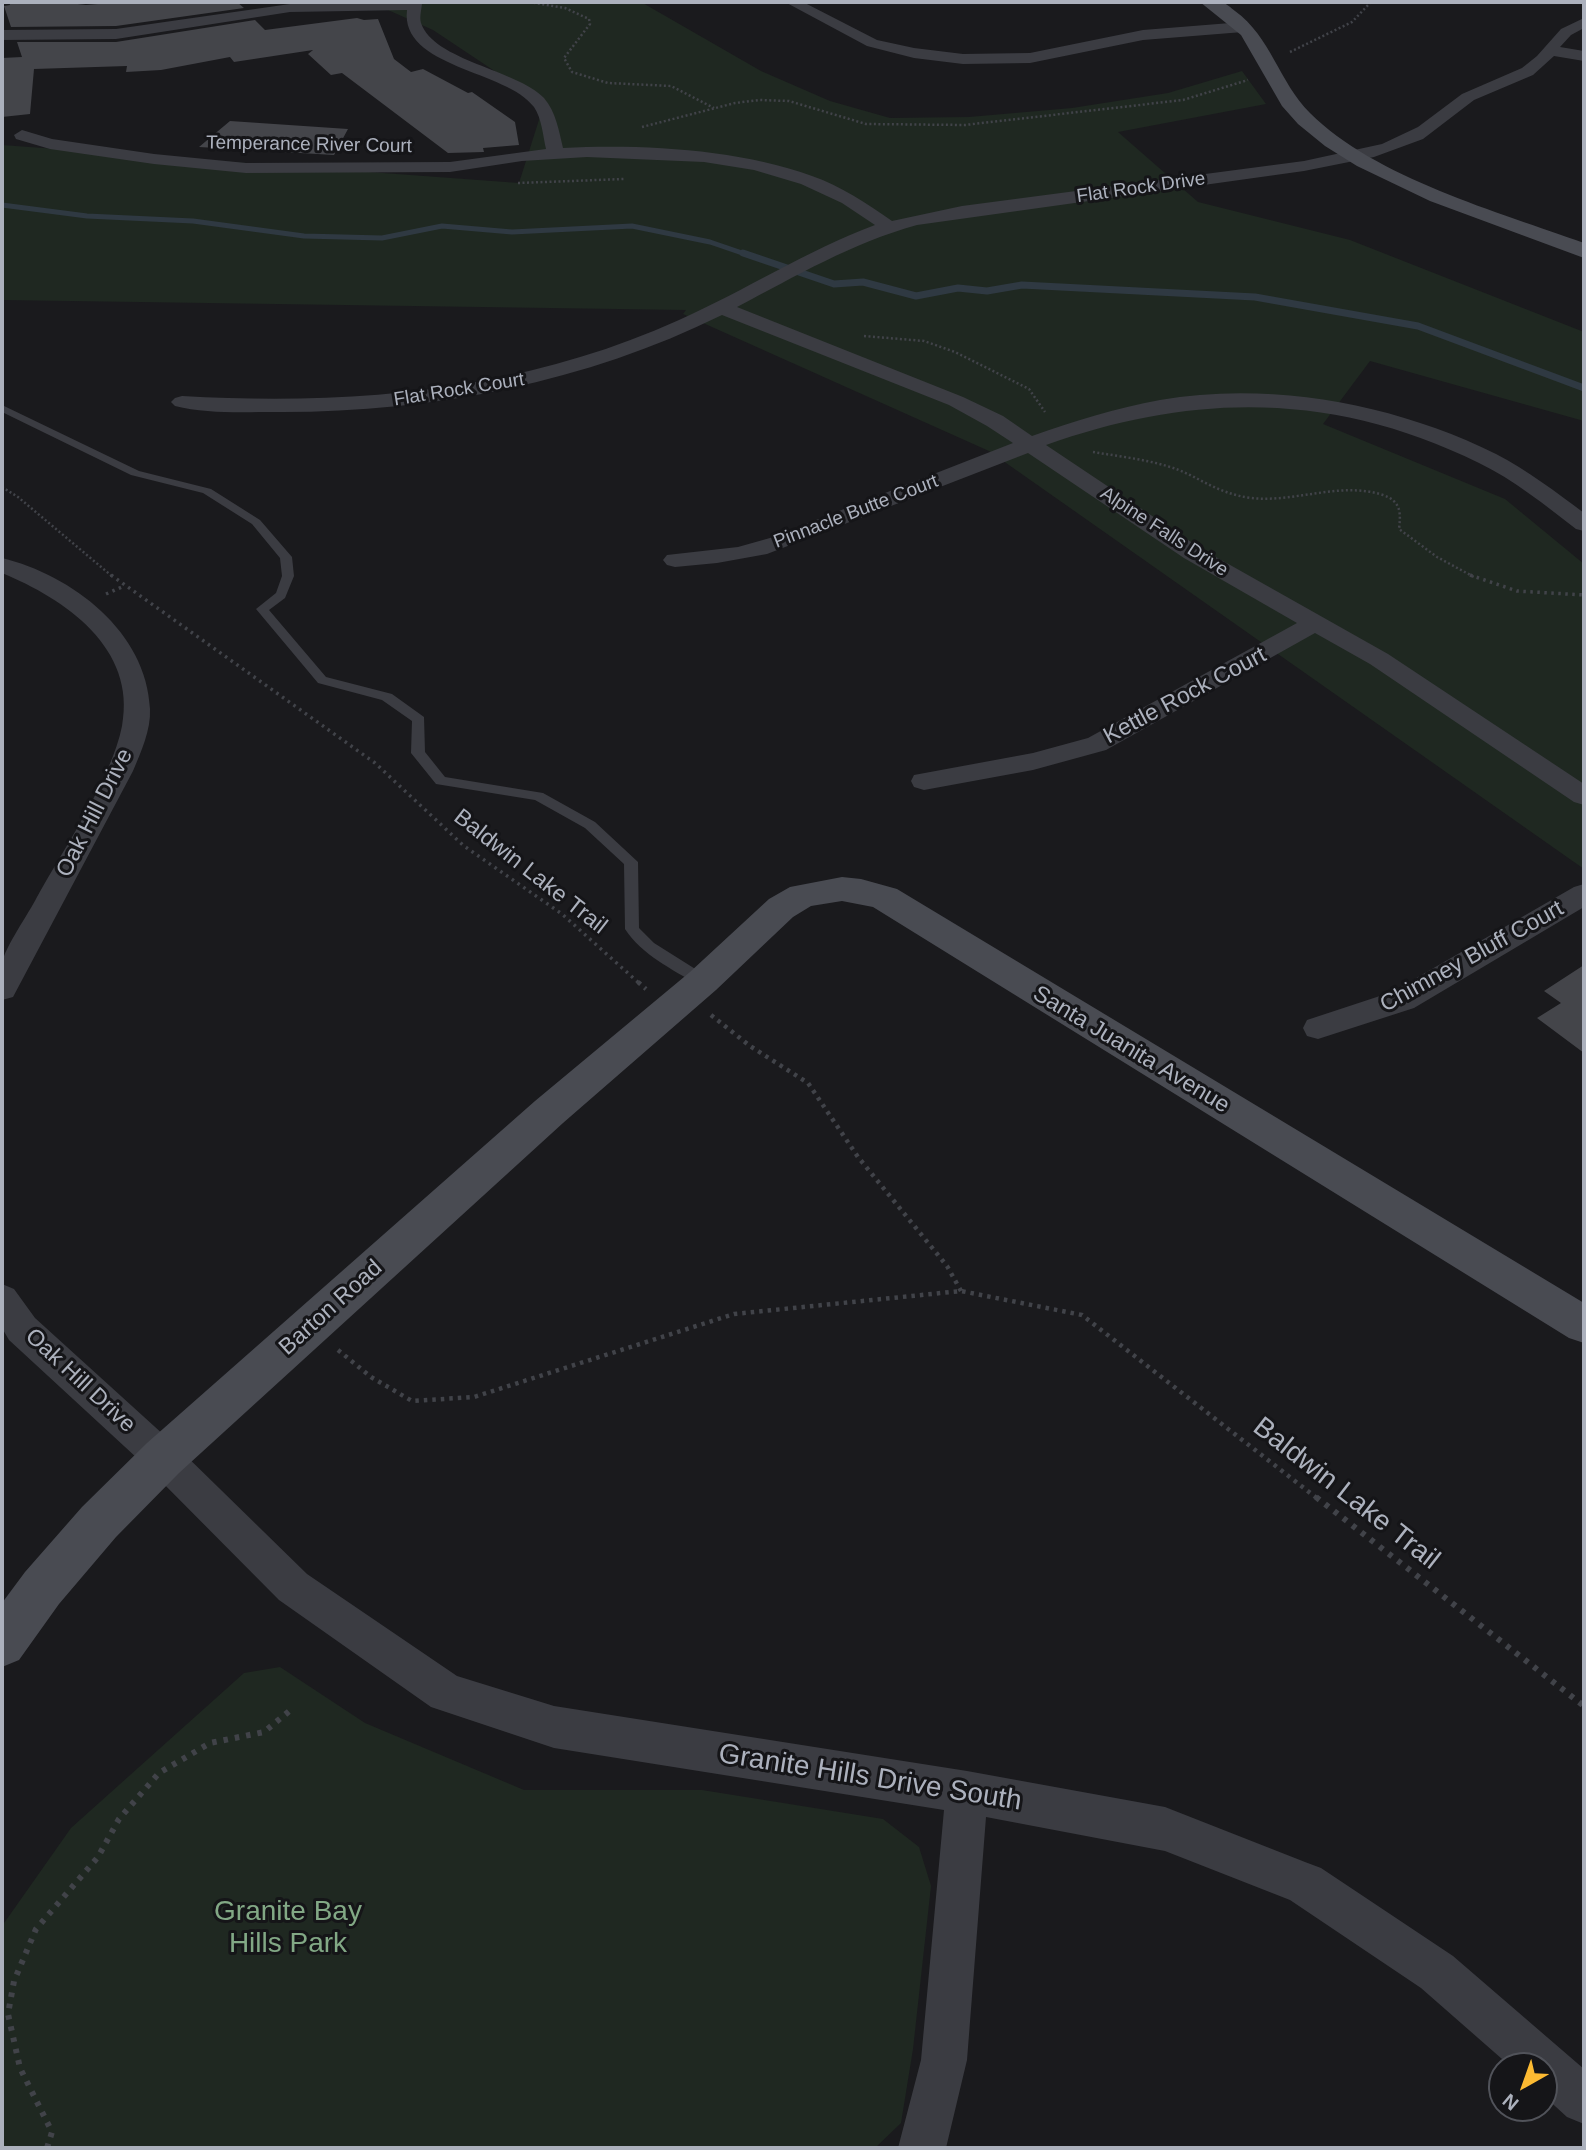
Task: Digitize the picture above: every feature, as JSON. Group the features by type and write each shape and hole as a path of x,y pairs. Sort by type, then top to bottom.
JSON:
{"street":[{"path":"798,5 830,2"},
{"path":"1209,2 1243,27 1256,42 1278,86 1298,112 1320,132 1354,155 1422,189 1584,251"},
{"path":"2,34 116,34 290,8 414,3 411,16 414,26 432,47 447,56 511,81 539,102 546,115 555,153"},
{"path":"798,5 872,43 914,54 963,59 1030,58 1131,37 1243,27"},
{"name":"Flat Rock Drive","path":"723,308 841,244 889,227 956,213 1276,170 1385,148 1424,132 1470,96 1532,68 1564,33 1584,22"},
{"path":"1548,50 1584,57"},
{"name":"Temperance River Court","path":"22,135 50,144 155,159 246,168 450,167 555,153 646,153 704,157 756,165 829,189 889,227"},
{"name":"Alpine Falls Drive","path":"723,308 956,401 1043,441 1192,553 1380,659 1584,796"},
{"name":"Flat Rock Court","path":"182,402 311,407 379,403 491,387 593,362 637,346 723,308"},
{"name":"Pinnacle Butte Court","path":"675,560 757,549 1119,415 1198,403 1268,403 1334,410 1413,429 1487,458 1519,477 1584,524"},
{"name":"Oak Hill Drive","path":"2,565 36,578 66,595 115,638 135,685 137,711 132,741 120,771 2,989"},
{"name":"Kettle Rock Court","path":"924,781 1060,755 1097,744 1133,728 1190,691 1267,652 1317,622"},
{"name":"Santa Juanita Avenue","path":"694,989 781,908 802,896 842,889 885,898 1584,1325"},
{"name":"Chimney Bluff Court","path":"1318,1028 1403,1000 1584,894"},
{"name":"Barton Road","path":"2,1643 42,1588 99,1522 163,1458 549,1112 694,989"},
{"name":"Oak Hill Drive","path":"2,1299 22,1329 163,1458"},
{"name":"Granite Hills Drive South","path":"163,1458 293,1587 446,1693 554,1727 967,1792 1165,1829 1305,1884 1437,1972 1584,2100"},
{"path":"922,2148 944,2060 967,1792"}],"lane":[{"path":"2,408 135,473 206,491 256,522 286,557 288,576 281,595 262,609 321,680 387,698 419,720 418,753 441,781 538,796 590,825 631,862 632,929 694,989"}],"path":[{"path":"529,2 565,8 589,19 587,31 564,58 572,72 605,85 665,85 682,90 714,108"},
{"path":"634,129 714,108 759,100 789,101 866,124 965,125 1184,100 1252,78 1291,51 1352,22 1371,2"},
{"path":"815,344 852,336 888,336 924,341 955,352 1029,389 1044,410 1043,441 1168,466 1217,491 1251,498 1281,499 1344,490 1383,495 1395,502 1401,513 1399,529 1423,549 1459,571 1509,589 1570,592 1584,596"},
{"name":"Baldwin Lake Trail","path":"2,487 18,497 124,586 375,763 464,846 562,914 646,990 694,989 719,1020 750,1046 808,1083 858,1157 947,1266 961,1291 1082,1315 1584,1706"},
{"path":"311,1326 371,1377 412,1401 474,1397 734,1314 961,1291"},
{"path":"47,2148 52,2132 20,2068 8,2014 14,1981 36,1928 98,1857 119,1819 159,1773 210,1743 264,1732 293,1708"}],"green space":[{"path":"370,2 641,2 761,71 830,101 890,118 969,117 1072,108 1168,93 1242,71 1266,104 1118,132 1198,202 1350,240 1584,332 1584,421 1370,361 1323,424 1505,499 1584,564 1584,869 989,451 683,314 686,310 2,300 2,145 519,183 544,104 433,30"},
{"name":"Granite Bay Hills Park","path":"280,1667 365,1723 524,1790 702,1790 883,1819 919,1847 931,1886 913,2049 901,2123 875,2148 2,2148 2,1926 71,1828 244,1673"}],"building":[{"path":"9,2 86,5 121,2 237,2 244,8 116,26 11,27 4,6 10,5"},
{"path":"357,18 378,19 394,59 411,72 423,69 468,93 472,92 515,122 519,145 483,148 484,152 448,153 342,73 331,75 308,54 313,50 234,62 230,57 161,70 126,72 127,66 34,69 30,114 2,117 2,58 22,57 17,42 116,42 255,20 265,30"},
{"path":"230,121 348,129 334,155 199,147"},
{"path":"1584,965 1584,1053 1537,1018 1561,1003 1544,991"}],"waterway":[{"path":"2,205 87,216 193,221 304,236 382,238 442,226 512,232 632,226 710,242 748,255"},
{"path":"743,253 834,284 863,282 916,296 958,288 987,291 1022,285 1255,297 1418,326 1584,388"}]}
